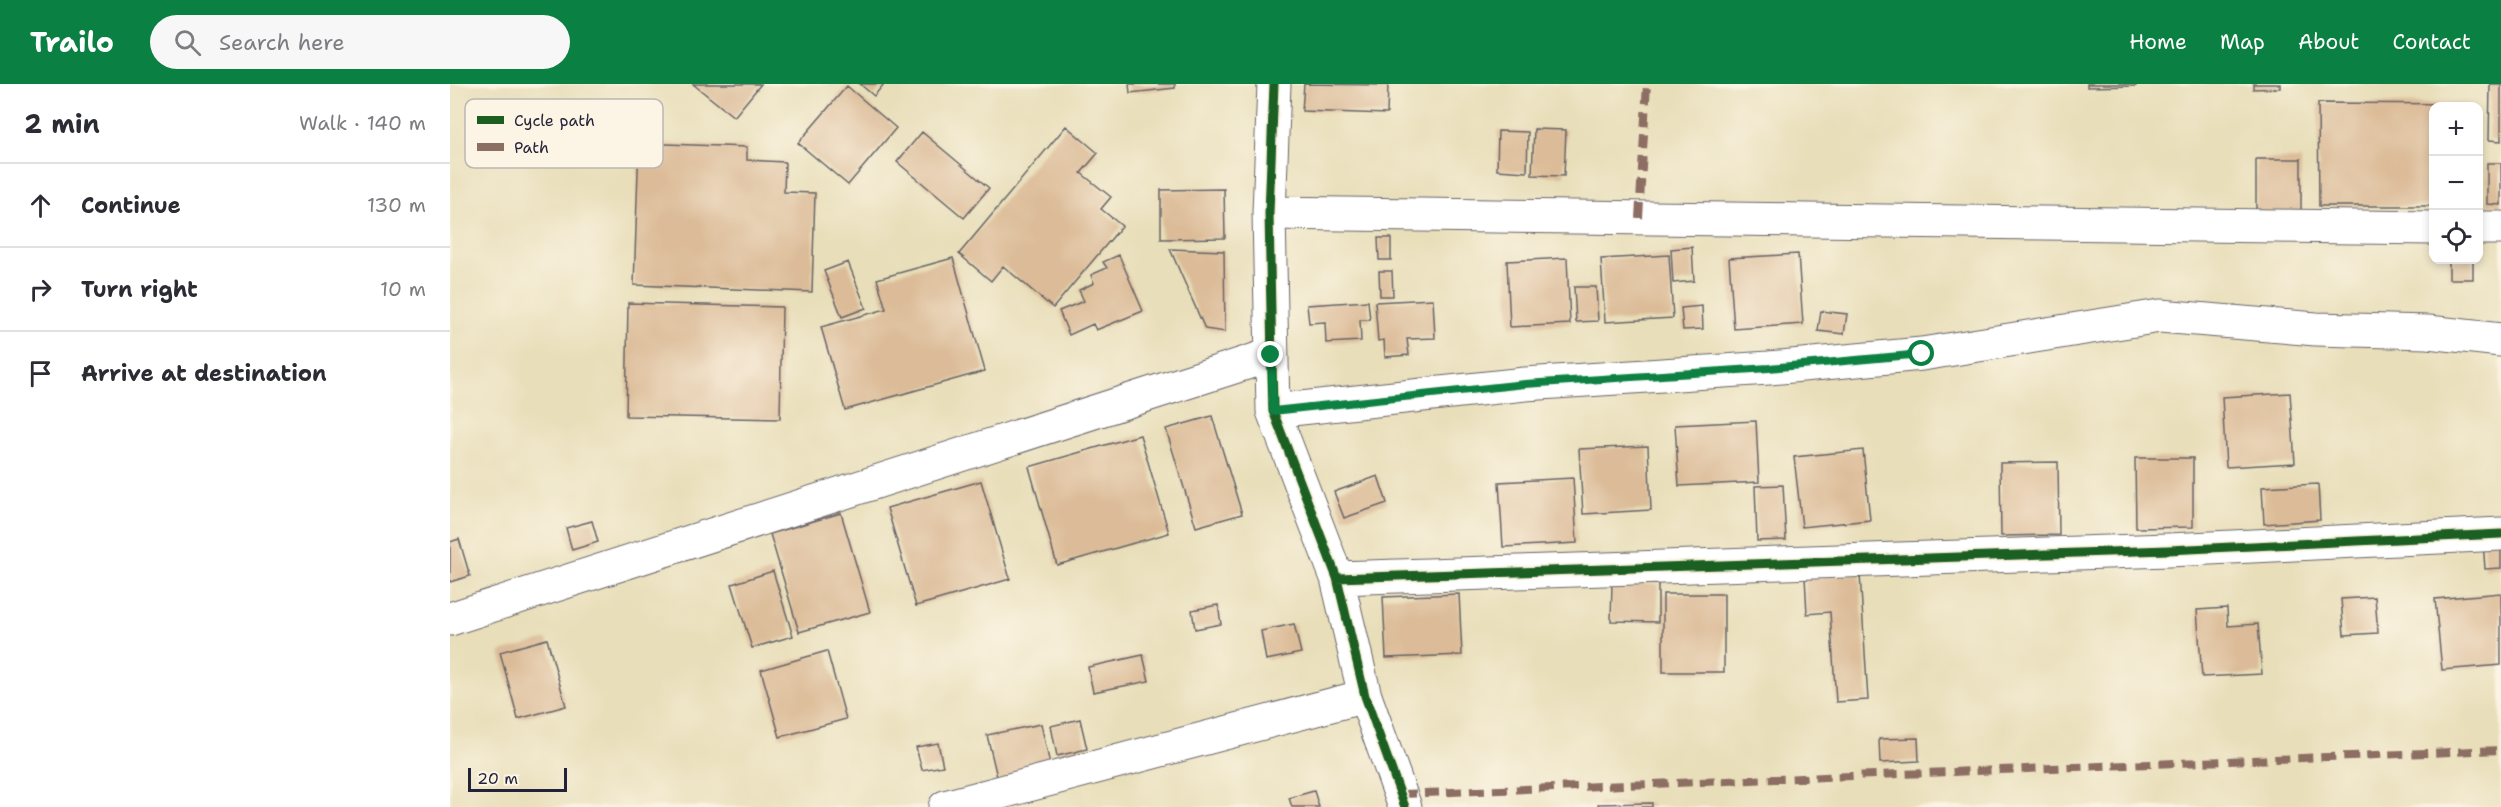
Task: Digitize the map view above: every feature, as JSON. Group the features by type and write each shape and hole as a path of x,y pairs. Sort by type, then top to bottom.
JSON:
{"street":[{"path":"1274,84 1269,213 1273,411 1337,578 1365,696 1405,807"},
{"path":"1269,213 2429,228"},
{"path":"2483,228 2501,228"},
{"path":"1273,411 1525,384 1769,368 1922,354 2160,316 2316,329 2428,332 2501,340"},
{"path":"450,619 1271,355"},
{"path":"1337,578 2168,550 2501,534"},
{"path":"945,807 1365,696"}],"building":[{"path":"693,84 761,84 734,117"},
{"path":"860,84 884,84 874,96"},
{"path":"1129,84 1175,84 1175,88 1130,93"},
{"path":"1304,84 1388,85 1387,114 1302,111"},
{"path":"2087,84 2136,84 2136,86 2087,87"},
{"path":"2253,84 2280,84 2280,88 2253,89"},
{"path":"2490,84 2501,84 2501,141 2489,140"},
{"path":"847,86 896,128 848,185 798,143"},
{"path":"2318,103 2429,104 2429,206 2319,206"},
{"path":"1066,126 1098,153 1081,173 1111,197 1101,209 1122,226 1053,308 1003,266 991,281 959,254"},
{"path":"1534,129 1566,130 1564,176 1532,175"},
{"path":"1498,131 1528,132 1527,172 1497,170"},
{"path":"922,132 989,188 964,218 897,162"},
{"path":"663,144 747,147 747,160 785,162 784,192 815,193 812,292 634,285 638,168 663,168"},
{"path":"2256,159 2301,159 2301,213 2256,213"},
{"path":"2487,163 2501,163 2501,205 2487,204"},
{"path":"1224,189 1225,238 1161,239 1161,190"},
{"path":"1378,238 1391,238 1391,260 1379,260"},
{"path":"1692,247 1694,281 1673,283 1671,249"},
{"path":"1170,249 1224,251 1225,332 1205,329"},
{"path":"1798,254 1803,324 1734,329 1729,258"},
{"path":"1119,255 1143,311 1096,330 1093,324 1069,335 1059,311 1084,301 1079,290 1094,283 1091,275 1107,268 1103,262"},
{"path":"1669,255 1673,318 1605,322 1601,259"},
{"path":"953,258 985,371 845,410 821,327 886,309 877,279"},
{"path":"1567,258 1570,324 1510,327 1507,261"},
{"path":"848,262 866,308 842,317 824,271"},
{"path":"2449,264 2473,264 2473,279 2449,279"},
{"path":"1379,271 1392,271 1393,296 1380,296"},
{"path":"1574,287 1596,287 1598,321 1576,322"},
{"path":"1433,299 1435,338 1407,339 1409,355 1385,357 1384,340 1378,341 1375,302"},
{"path":"1368,301 1370,320 1360,320 1361,341 1326,343 1325,322 1309,323 1307,305"},
{"path":"628,303 782,307 780,419 626,416"},
{"path":"1702,306 1703,329 1683,330 1681,308"},
{"path":"1821,311 1847,314 1844,334 1818,331"},
{"path":"2290,393 2295,463 2226,467 2222,397"},
{"path":"1212,416 1242,514 1196,527 1166,429"},
{"path":"1756,421 1759,482 1679,486 1675,425"},
{"path":"1140,435 1169,533 1057,565 1029,467"},
{"path":"1648,446 1651,510 1583,514 1579,449"},
{"path":"1863,450 1870,520 1802,527 1794,457"},
{"path":"2135,458 2193,458 2193,527 2136,528"},
{"path":"2058,462 2059,535 2001,536 2000,463"},
{"path":"1378,476 1387,503 1344,518 1334,492"},
{"path":"1573,478 1577,543 1503,547 1499,482"},
{"path":"981,481 1010,579 916,606 887,508"},
{"path":"2318,484 2320,520 2264,524 2262,487"},
{"path":"1783,485 1786,540 1757,541 1755,486"},
{"path":"841,513 870,612 799,632 770,534"},
{"path":"592,521 598,542 572,550 566,528"},
{"path":"459,539 470,576 450,582 450,542"},
{"path":"2501,540 2501,568 2485,569 2483,541"},
{"path":"773,571 793,636 752,648 732,584"},
{"path":"1860,574 1868,700 1836,702 1830,612 1807,614 1805,577"},
{"path":"1612,584 1658,584 1658,622 1611,621"},
{"path":"2501,593 2501,665 2442,670 2435,599"},
{"path":"1459,594 1462,655 1386,658 1383,597"},
{"path":"1663,594 1724,594 1724,672 1663,672"},
{"path":"2375,597 2378,633 2344,635 2341,599"},
{"path":"1218,605 1221,624 1195,629 1192,610"},
{"path":"2227,608 2228,626 2258,624 2262,674 2202,677 2197,610"},
{"path":"1294,624 1301,653 1266,660 1261,631"},
{"path":"547,639 566,706 518,719 500,652"},
{"path":"827,651 846,719 780,737 761,670"},
{"path":"1143,655 1149,681 1093,692 1088,667"},
{"path":"1080,719 1087,749 1057,756 1051,726"},
{"path":"1041,724 1051,769 998,781 987,735"},
{"path":"1918,738 1919,761 1880,763 1879,739"},
{"path":"938,743 943,766 922,770 916,747"},
{"path":"1314,791 1319,807 1292,807 1289,798"},
{"path":"1652,803 1652,807 1598,807 1598,804"}],"marked path":[{"path":"1639,218 1647,84"},
{"path":"1401,794 2501,750"}],"cycle path":[{"path":"1274,84 1269,213 1273,411 1337,578 1365,696 1405,807"},
{"path":"1337,578 2168,550 2501,534"}],"route":[{"path":"1271,355 1273,411 1525,384 1769,368 1922,354"}]}
